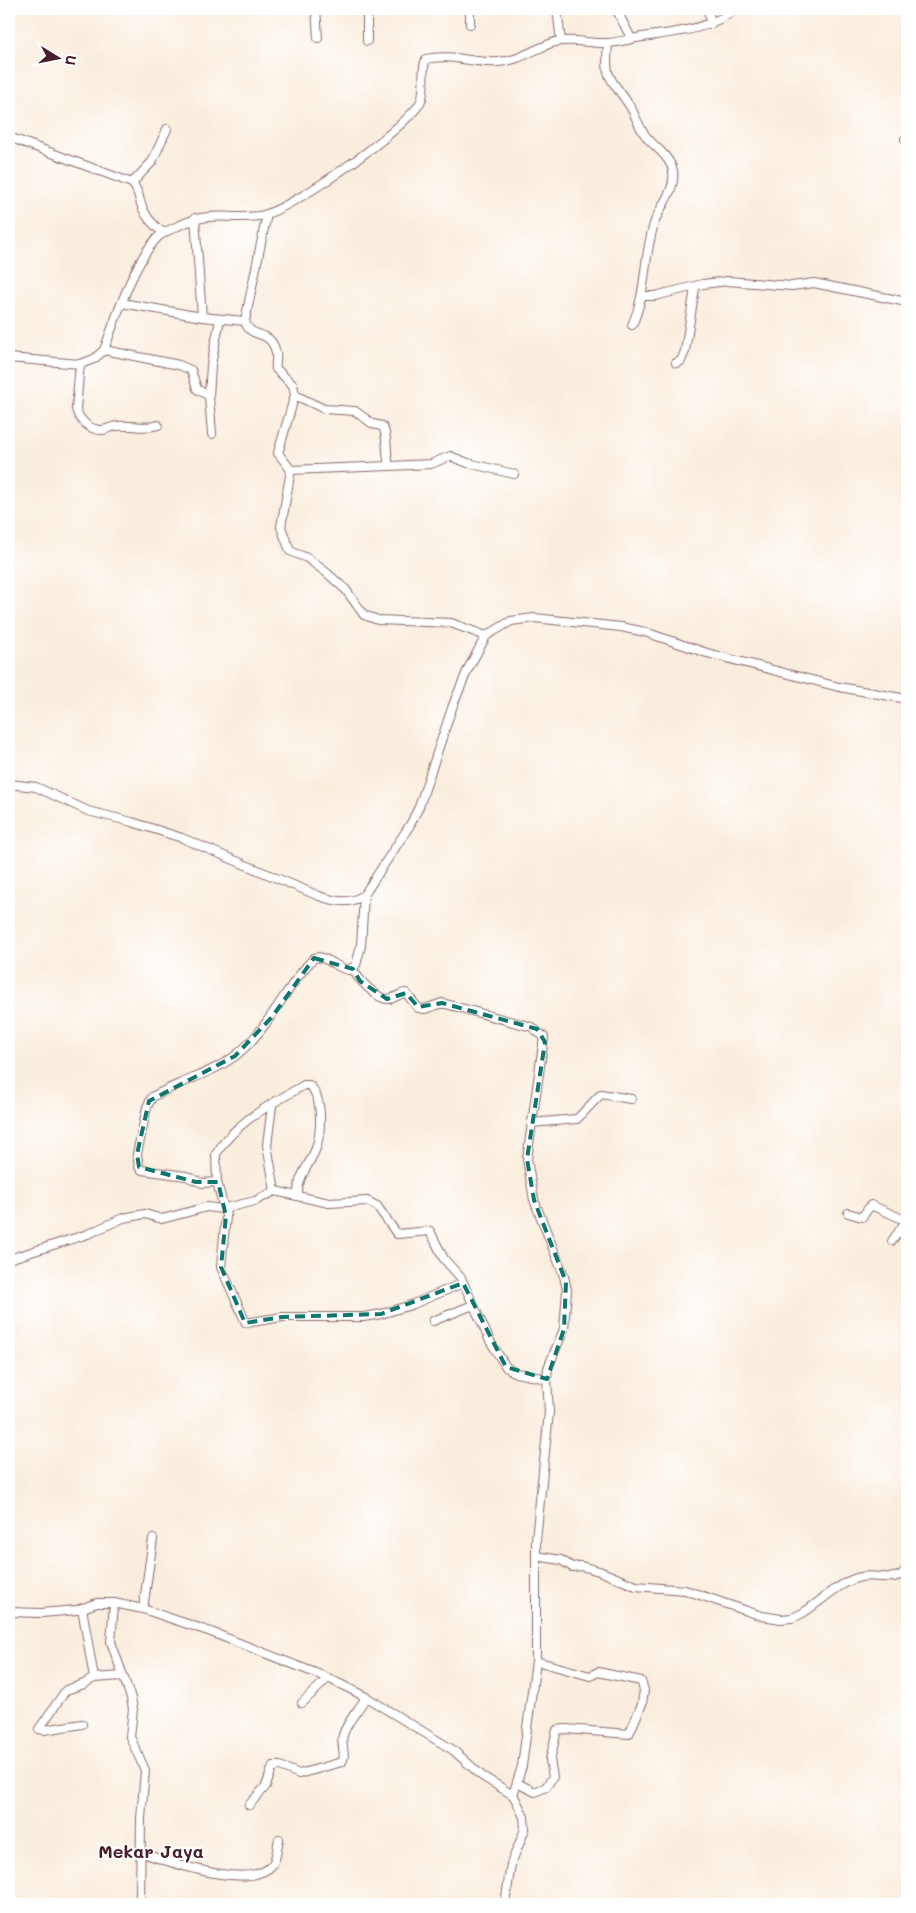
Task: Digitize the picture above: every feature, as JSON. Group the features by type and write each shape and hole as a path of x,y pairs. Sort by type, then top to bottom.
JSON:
{"street":[{"path":"316,9 318,38"},
{"path":"367,9 367,41"},
{"path":"470,9 470,24"},
{"path":"557,9 561,41"},
{"path":"616,9 631,38"},
{"path":"708,9 711,24"},
{"path":"9,358 80,364 94,359 104,350 122,303 150,248 164,233 195,218 211,215 267,214 290,204 374,147 420,103 423,91 422,72 426,59 437,56 505,62 516,60 561,41 608,43 689,30 711,24 736,9"},
{"path":"608,43 607,71 611,82 626,101 644,134 669,161 673,171 671,189 654,224 642,296 632,325"},
{"path":"132,183 152,162 167,129"},
{"path":"9,137 132,183 138,190 140,202 150,222 164,233"},
{"path":"267,214 245,321 246,327 252,333 262,334 271,340 276,353 276,369 293,385 295,395 278,453 291,470 281,527 290,551 307,558 327,573 346,590 364,615 378,620 451,623 486,636"},
{"path":"195,218 202,317"},
{"path":"642,296 728,281 792,286 814,283 907,302"},
{"path":"676,362 681,360 685,351 695,301 695,288"},
{"path":"122,303 202,317 245,321"},
{"path":"212,434 209,396 211,365 220,319"},
{"path":"104,350 184,367 193,372 197,389 209,396"},
{"path":"80,364 76,409 77,414 88,426 101,430 119,426 139,428 158,425"},
{"path":"295,395 324,409 356,411 373,424 382,426 385,431 385,452 389,466"},
{"path":"291,470 431,464 450,456 468,463 514,474"},
{"path":"217,1182 196,1182 186,1176 150,1172 139,1167 137,1154 149,1101 161,1092 236,1056 272,1017 294,981 314,958 323,958 344,970 352,969 356,966 361,946 364,895 419,807 453,705 468,669 486,636 511,621 534,618 621,627 646,632 707,653 830,684 907,699"},
{"path":"9,784 36,787 88,811 132,822 182,838 319,896 346,902 364,895"},
{"path":"352,969 360,981 382,997 392,998 406,993 418,1008 428,1008 442,1003 537,1029 544,1037 545,1042 531,1123 527,1160 534,1200 566,1282 564,1329 548,1368 549,1412 541,1478 536,1556 536,1660 526,1741 513,1795"},
{"path":"298,1195 299,1180 312,1156 317,1141 320,1112 312,1088 307,1085 243,1124 218,1151 215,1158 217,1182 225,1208 221,1267 246,1323 282,1316 364,1317 381,1314 411,1305 464,1283"},
{"path":"531,1123 577,1119 601,1094 631,1099"},
{"path":"272,1106 267,1145 275,1190"},
{"path":"9,1260 88,1234 123,1218 145,1214 162,1219 207,1208 225,1208 255,1201 275,1190 329,1203 367,1201 378,1206 397,1234 430,1231 444,1258 464,1283 490,1341 506,1367 516,1373 547,1379"},
{"path":"848,1213 862,1217 871,1205 907,1221 892,1241"},
{"path":"433,1320 473,1305"},
{"path":"143,1609 153,1539"},
{"path":"536,1556 561,1560 572,1567 581,1566 599,1571 636,1586 685,1590 757,1614 781,1619 792,1618 802,1614 854,1579 870,1576 902,1576 907,1568"},
{"path":"9,1612 41,1613 82,1608 97,1603 114,1603 143,1609 211,1632 328,1678 366,1697 453,1750 482,1776 513,1795 520,1805 526,1823 524,1835 511,1864 505,1904"},
{"path":"114,1603 111,1642 122,1676 132,1698 133,1709 130,1737 145,1770 141,1818 143,1854 140,1904"},
{"path":"82,1608 94,1678"},
{"path":"517,1783 535,1792 546,1787 552,1780 554,1772 550,1760 557,1730 629,1734 638,1718 644,1696 643,1685 637,1679 598,1672 590,1676 536,1660"},
{"path":"82,1724 44,1730 39,1729 66,1690 84,1684 94,1678 122,1676"},
{"path":"302,1703 328,1678"},
{"path":"249,1805 266,1786 273,1766 280,1766 299,1774 342,1762 344,1757 342,1746 343,1734 366,1697"},
{"path":"143,1854 202,1872 253,1874 262,1872 272,1865 279,1839"}],"highlighted area":[{"path":"314,958 353,969 360,981 387,999 406,993 418,1007 442,1003 537,1029 545,1042 527,1159 534,1200 566,1282 564,1329 547,1379 506,1367 463,1283 381,1314 282,1317 245,1323 221,1267 226,1216 218,1182 196,1182 139,1167 137,1154 149,1101 235,1056 272,1017"}],"district":[{"name":"Mekar Jaya","path":"151,1851"}]}
